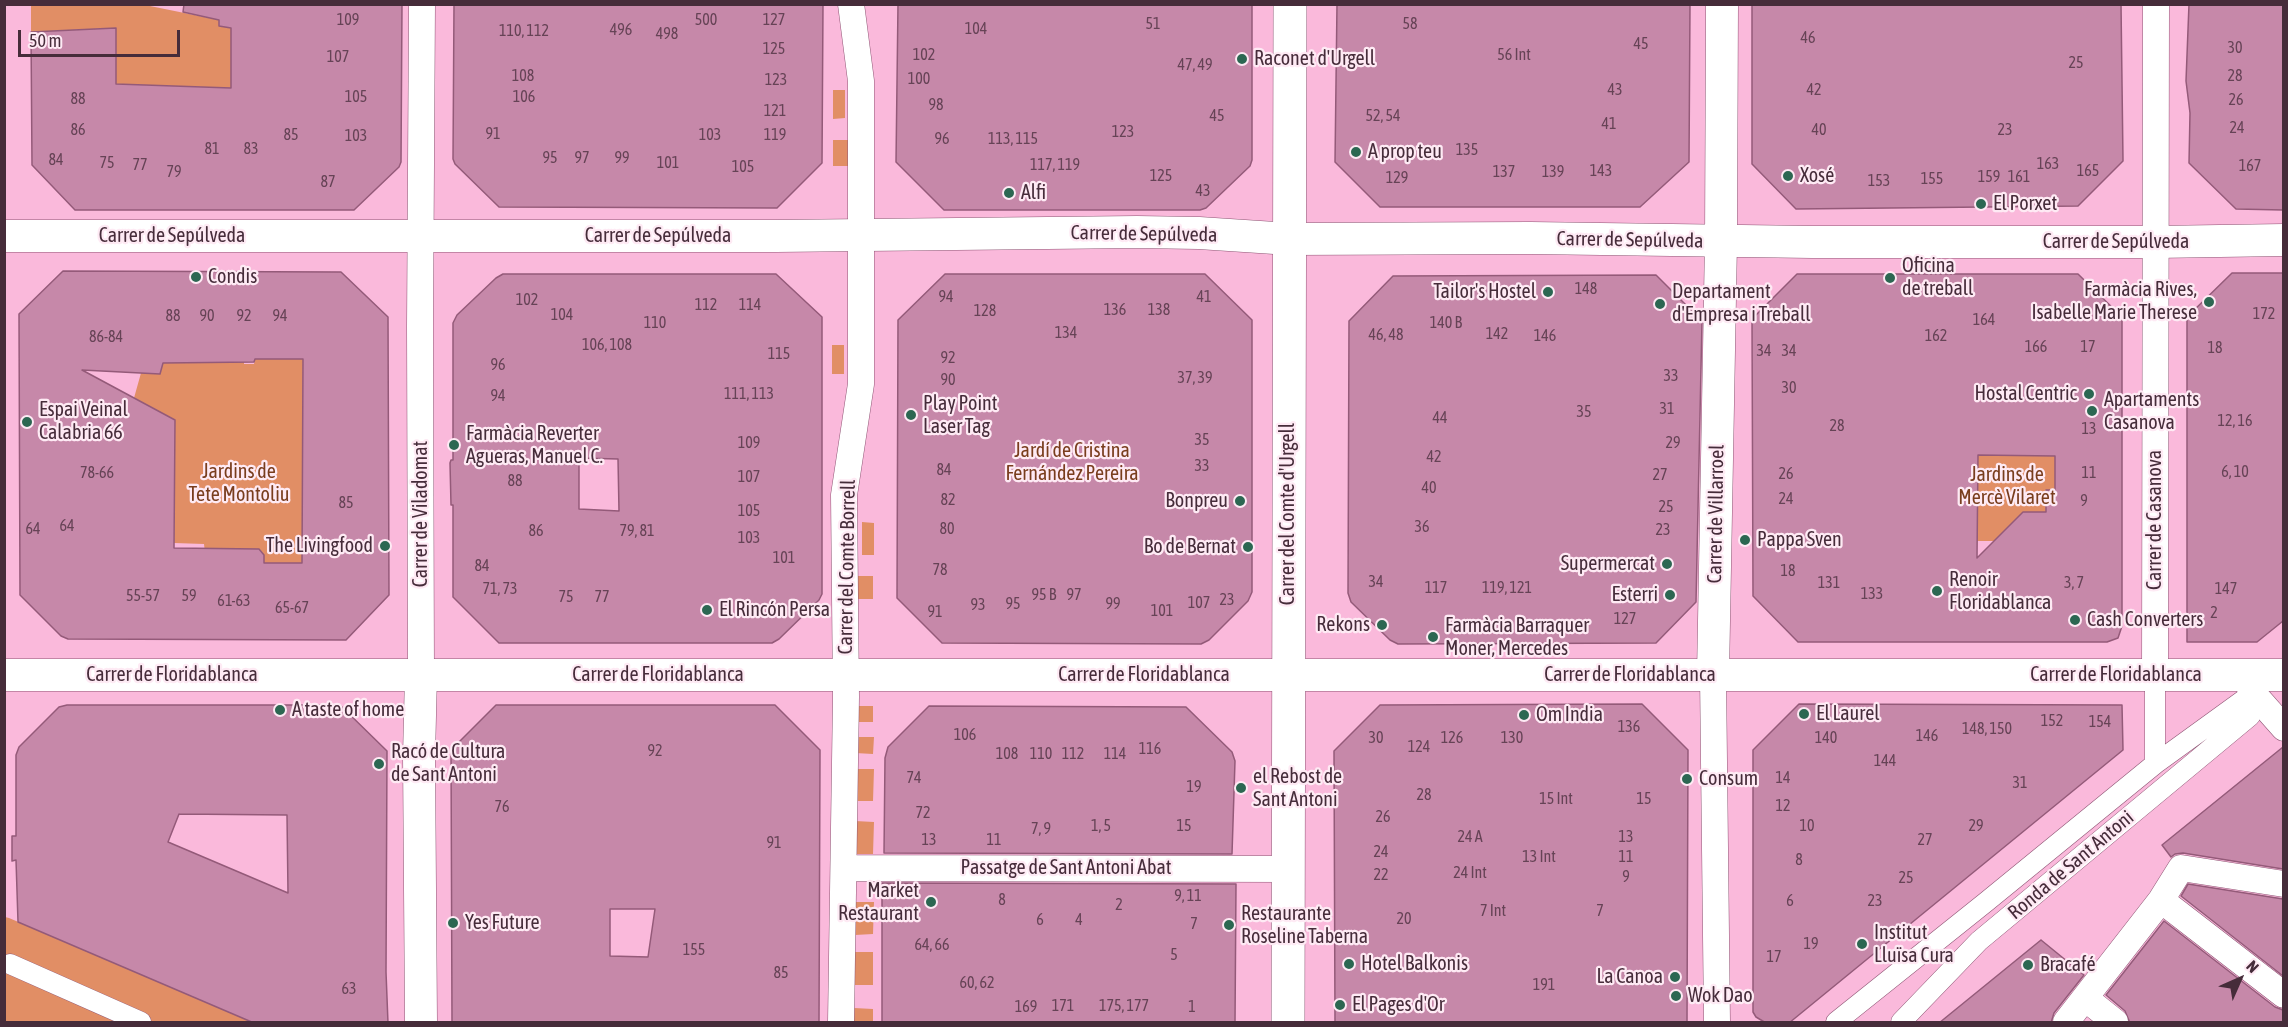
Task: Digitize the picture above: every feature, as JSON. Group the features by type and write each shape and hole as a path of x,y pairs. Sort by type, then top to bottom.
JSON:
{"main road":[{"name":"Carrer del Comte d'Urgell","path":"1288,1023 1290,4"}],"street":[{"name":"Carrer de Viladomat","path":"421,1023 419,756 422,4"},
{"name":"Carrer del Comte Borrell","path":"841,1023 846,675 844,495 861,384 859,236 862,177 861,81 851,4"},
{"name":"Carrer de Villarroel","path":"1717,1023 1713,675 1722,4"},
{"name":"Carrer de Casanova","path":"2154,675 2156,4"},
{"name":"Carrer de Sepúlveda","path":"4,236 859,236 1137,232 1199,233 1290,239 1531,238 1720,242 2283,240"},
{"name":"Carrer de Floridablanca","path":"4,675 2154,675 2249,695 2283,675"},
{"path":"2154,675 2155,764"},
{"path":"2249,695 2283,728"},
{"name":"Ronda de Sant Antoni","path":"1836,1023 2155,764 2249,695"},
{"name":"Ronda de Sant Antoni","path":"1901,1023 1979,941 2249,695"},
{"name":"Passatge de Sant Antoni Abat","path":"844,868 1288,869"},
{"path":"2066,1023 2161,900 2181,868 2283,884"},
{"path":"2161,900 2283,994"},
{"path":"10,963 141,1023"},
{"path":"2085,999 2115,1023"}],"green space":[{"path":"31,5 145,5 219,20 231,28 231,88 116,84 115,28 31,32"},
{"path":"833,90 845,90 845,118 833,119"},
{"path":"833,140 853,140 852,166 833,166"},
{"path":"832,345 844,345 844,374 832,374"},
{"name":"Jardins de Tete Montoliu","path":"255,359 303,359 302,563 264,563 264,555 259,549 205,553 204,544 174,543 175,420 134,398 141,373 159,374 164,361 231,362 244,360 244,364 254,364"},
{"name":"Jardins de Mercè Vilaret","path":"1978,455 2055,456 2055,490 2046,512 2023,512 1994,541 1977,541"},
{"path":"862,522 874,523 874,555 862,555"},
{"path":"853,576 873,576 873,599 854,599"},
{"path":"854,706 873,706 873,722 854,722"},
{"path":"855,737 874,737 873,754 855,753"},
{"path":"854,769 874,769 873,801 855,801"},
{"path":"855,821 874,822 873,854 855,854"},
{"path":"854,902 874,902 873,934 855,935"},
{"path":"5,917 9,918 254,1022 5,1022"},
{"path":"854,952 873,952 873,985 854,985"},
{"path":"854,1008 873,1009 873,1022 854,1022"}],"building":[{"path":"184,4 402,4 401,162 399,167 354,210 75,210 32,165 31,32 116,28 116,84 231,88 231,28 219,26 219,20 183,12"},
{"path":"454,4 823,4 822,163 777,208 499,207 455,164 453,159"},
{"path":"898,4 1252,4 1252,160 1250,166 1206,208 1200,210 944,210 896,162"},
{"path":"1337,4 1690,4 1689,162 1640,207 1380,207 1335,162"},
{"path":"1752,4 2121,4 2123,161 2078,206 1796,209 1752,164"},
{"path":"2189,4 2283,4 2283,210 2236,209 2189,163 2190,113 2186,81"},
{"path":"63,271 341,272 388,317 389,595 346,640 68,639 61,636 20,595 19,314","holes":["303,359 302,563 264,563 264,555 259,549 174,548 175,420 82,370 160,374 163,363"]},
{"path":"2232,273 2283,273 2283,621 2257,642 2187,642 2187,317"},
{"path":"503,274 776,274 822,317 822,594 819,600 779,639 772,643 499,643 453,597 453,505 451,505 450,463 453,460 453,323 457,315","holes":["579,458 618,459 619,511 579,509"]},
{"path":"945,274 1205,274 1252,320 1252,592 1248,601 1209,640 1201,644 942,643 897,598 898,320"},
{"path":"1797,274 2078,274 2122,317 2122,626 2118,638 2107,642 1798,642 1753,596 1752,319","holes":["1978,455 2055,456 2055,490 2046,490 2046,512 2023,512 1977,558"]},
{"path":"1656,275 1702,321 1696,602 1656,643 1398,644 1390,640 1351,602 1348,593 1349,321 1393,276"},
{"path":"1642,704 1688,750 1687,1023 1335,1023 1334,751 1380,705"},
{"path":"1799,704 2122,705 2123,750 1789,1023 1766,1023 1756,1017 1753,1012 1753,750"},
{"path":"67,705 340,705 387,751 386,972 388,1023 254,1023 18,922 16,860 12,861 12,836 16,836 16,755 19,747 59,707","holes":["179,814 287,815 288,893 168,842"]},
{"path":"496,705 775,705 820,750 819,1023 452,1023 451,750","holes":["610,909 655,909 648,957 610,956"]},
{"path":"929,706 1186,707 1232,752 1235,761 1232,854 884,853 885,758 888,747"},
{"path":"2283,747 2283,869 2183,853 2171,857 2162,845"},
{"path":"882,883 1236,884 1235,1023 882,1023"},
{"path":"2188,884 2283,899 2283,976 2181,896"},
{"path":"2164,921 2275,1007 2283,1010 2283,1023 2130,1023 2125,1011 2106,995"},
{"path":"2041,940 2084,975 2054,1013 2051,1023 1939,1023"}],"place":[{"name":"Raconet d'Urgell","path":"1242,59"},
{"name":"A prop teu","path":"1356,152"},
{"name":"Xosé","path":"1788,176"},
{"name":"Alfi","path":"1009,193"},
{"name":"El Porxet","path":"1981,204"},
{"name":"Condis","path":"196,277"},
{"name":"Oficina de treball","path":"1890,278"},
{"name":"Tailor's Hostel","path":"1548,292"},
{"name":"Farmàcia Rives, Isabelle Marie Therese","path":"2209,302"},
{"name":"Departament d'Empresa i Treball","path":"1660,304"},
{"name":"Hostal Centric","path":"2089,394"},
{"name":"Apartaments Casanova","path":"2092,411"},
{"name":"Play Point Laser Tag","path":"911,415"},
{"name":"Espai Veinal Calabria 66","path":"27,422"},
{"name":"Farmàcia Reverter Agueras, Manuel C.","path":"454,445"},
{"name":"Bonpreu","path":"1240,501"},
{"name":"Pappa Sven","path":"1745,540"},
{"name":"The Livingfood","path":"385,546"},
{"name":"Bo de Bernat","path":"1248,547"},
{"name":"Supermercat","path":"1667,564"},
{"name":"Renoir Floridablanca","path":"1937,591"},
{"name":"Esterri","path":"1670,595"},
{"name":"El Rincón Persa","path":"707,610"},
{"name":"Cash Converters","path":"2075,620"},
{"name":"Rekons","path":"1382,625"},
{"name":"Farmàcia Barraquer Moner, Mercedes","path":"1433,637"},
{"name":"A taste of home","path":"280,710"},
{"name":"El Laurel","path":"1804,714"},
{"name":"Om India","path":"1524,715"},
{"name":"Racó de Cultura de Sant Antoni","path":"379,764"},
{"name":"Consum","path":"1687,779"},
{"name":"el Rebost de Sant Antoni","path":"1241,788"},
{"name":"Market Restaurant","path":"931,902"},
{"name":"Yes Future","path":"453,923"},
{"name":"Restaurante Roseline Taberna","path":"1229,925"},
{"name":"Institut Lluïsa Cura","path":"1862,944"},
{"name":"Hotel Balkonis","path":"1349,964"},
{"name":"Bracafé","path":"2028,965"},
{"name":"La Canoa","path":"1675,977"},
{"name":"Wok Dao","path":"1676,996"},
{"name":"El Pages d'Or","path":"1340,1005"}],"park label":[{"name":"Jardí de Cristina Fernández Pereira","path":"1072,462"}]}
